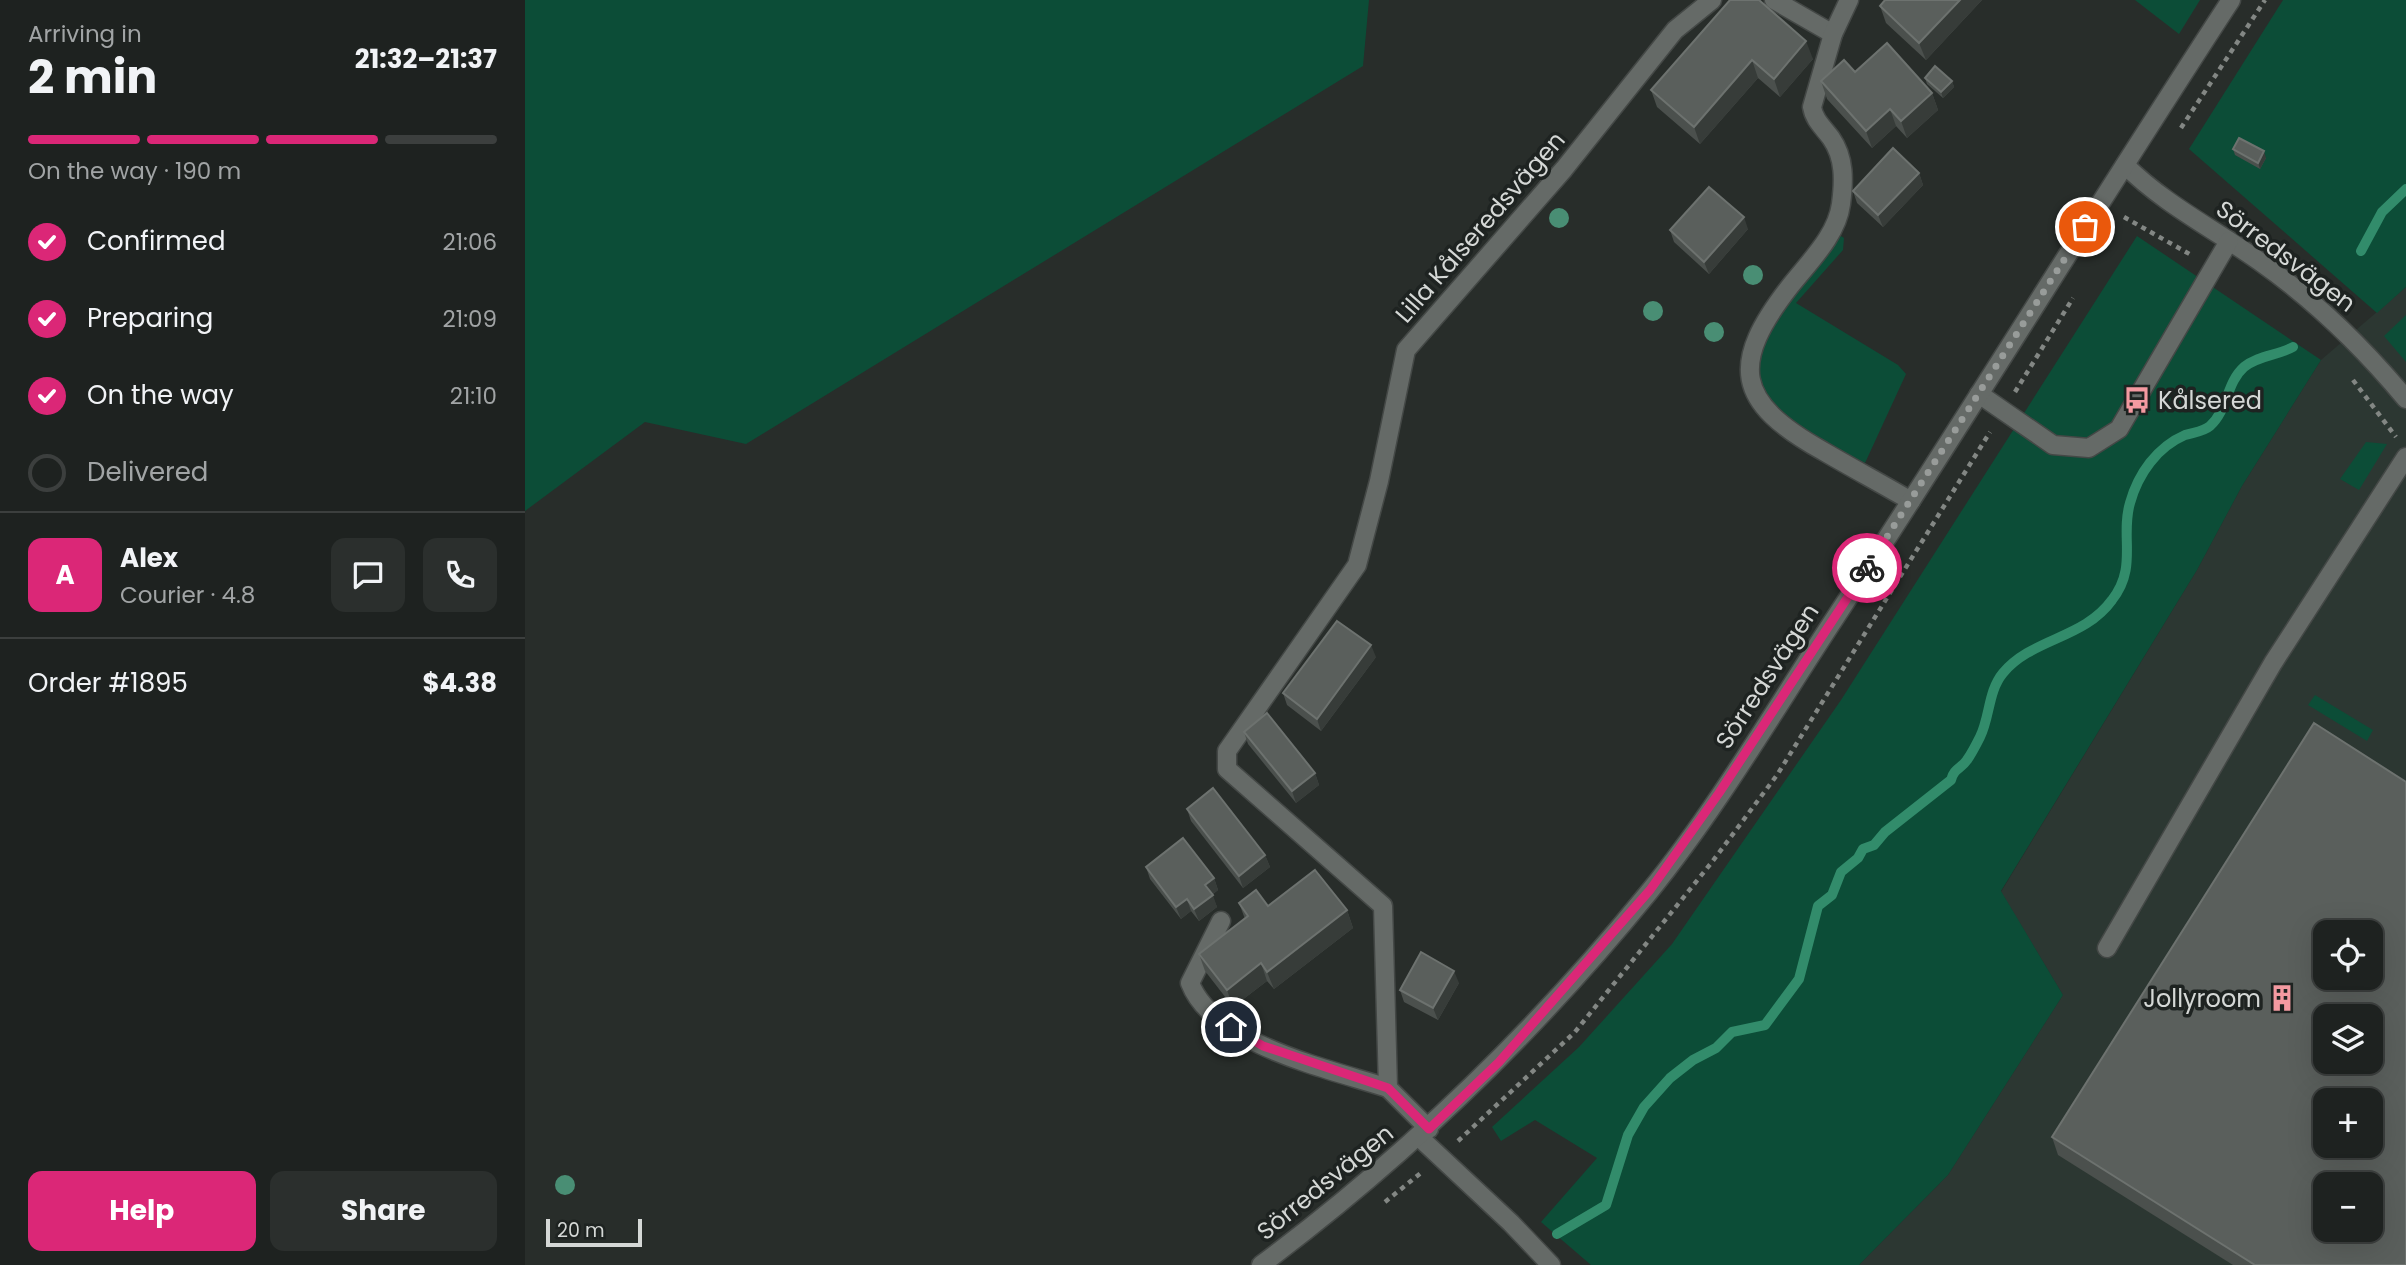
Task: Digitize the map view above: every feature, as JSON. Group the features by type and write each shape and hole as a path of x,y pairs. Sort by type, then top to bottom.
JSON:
{"street":[{"name":"Lilla Kålseredsvägen","path":"1388,1088 1383,906 1227,769 1227,751 1357,565 1379,481 1406,350 1564,169 1675,30 1711,0"},
{"path":"1774,0 1833,34"},
{"path":"1849,0 1833,34 1812,107 1814,117 1840,154 1843,181 1841,208 1831,232 1763,324 1753,352 1751,382 1760,404 1779,425 1911,501"},
{"name":"Sörredsvägen","path":"1261,1265 1321,1220 1424,1133 1499,1062 1650,890 1719,793 1911,501 2231,0"},
{"name":"Sörredsvägen","path":"2125,165 2145,185 2229,241 2341,325 2406,399"},
{"path":"1979,394 2053,445 2089,448 2119,429 2229,241"},
{"path":"2107,948 2273,663 2403,449"},
{"path":"1221,921 1189,983 1196,999 1214,1017 1263,1046 1388,1088 1424,1133"},
{"name":"Sörredsvägen","path":"1424,1133 1551,1265"}],"path":[{"path":"2124,217 2214,267"},
{"path":"2349,374 2403,449"}],"shaded area":[{"path":"2406,287 2406,1265 1859,1265 1948,1175 2063,995 2001,892 2197,570 2242,486 2321,360"}],"green space":[{"path":"525,0 1369,0 1363,66 746,444 645,422 525,511"},
{"path":"2135,0 2200,0 2179,34"},
{"path":"2283,0 2406,0 2406,287 2377,313 2189,149"},
{"path":"1841,236 1844,238 1843,250 1796,303 1898,365 1906,374 1865,463 1793,427 1770,404 1760,380 1761,354 1770,328 1803,278"},
{"path":"2137,236 2321,360 2242,486 2197,570 2001,891 2063,995 1948,1175 1859,1265 1591,1265 1541,1222 1597,1158 1535,1120 1501,1141 1492,1127 1579,1047 1672,944 1841,700"},
{"path":"2406,315 2406,362 2384,336"},
{"path":"2366,442 2387,444 2359,490 2340,479"},
{"path":"2315,695 2373,730 2367,741 2308,705"}],"building":[{"path":"1730,0 1759,0 1806,41 1774,79 1752,60 1694,127 1651,90"},
{"path":"1885,0 1960,0 1919,43 1880,6"},
{"path":"1887,43 1932,93 1901,121 1890,109 1866,131 1821,81 1844,60 1855,72"},
{"path":"1935,66 1952,81 1941,92 1925,78"},
{"path":"2239,138 2264,151 2258,163 2233,149"},
{"path":"1893,148 1919,173 1878,215 1853,191"},
{"path":"1709,187 1744,217 1704,262 1670,230"},
{"path":"1337,621 1371,645 1317,719 1283,693"},
{"path":"1267,713 1315,773 1292,791 1244,732"},
{"name":"Jollyroom","path":"2314,723 2406,782 2406,1265 2255,1265 2052,1137"},
{"path":"1213,788 1265,855 1239,876 1187,809"},
{"path":"1183,838 1214,878 1205,885 1213,895 1194,909 1187,899 1176,907 1146,867"},
{"path":"1315,870 1347,910 1267,972 1261,963 1227,990 1199,954 1248,916 1239,903 1256,890 1268,906"},
{"path":"1421,952 1454,971 1433,1008 1400,990"}],"waterway":[{"path":"2361,251 2382,212 2406,189"},
{"path":"1557,1234 1606,1205 1628,1135 1644,1107 1670,1078 1693,1060 1716,1048 1732,1032 1765,1025 1799,979 1818,906 1832,895 1841,872 1858,858 1863,849 1874,845 1885,832 1951,780 1954,773 1965,763 1980,737 1994,688 2003,673 2028,652 2087,623 2112,600 2124,576 2130,503 2138,482 2157,454 2175,440 2210,426 2216,420 2238,373 2244,367 2293,347"}],"way so far":[{"path":"1867,568 2085,227"}],"place":[{"name":"Kålsered","path":"2137,400"},
{"name":"Jollyroom","path":"2282,998"}],"route":[{"path":"1231,1027 1263,1046 1388,1088 1429,1129 1499,1062 1650,890 1719,793 1867,568"}]}
